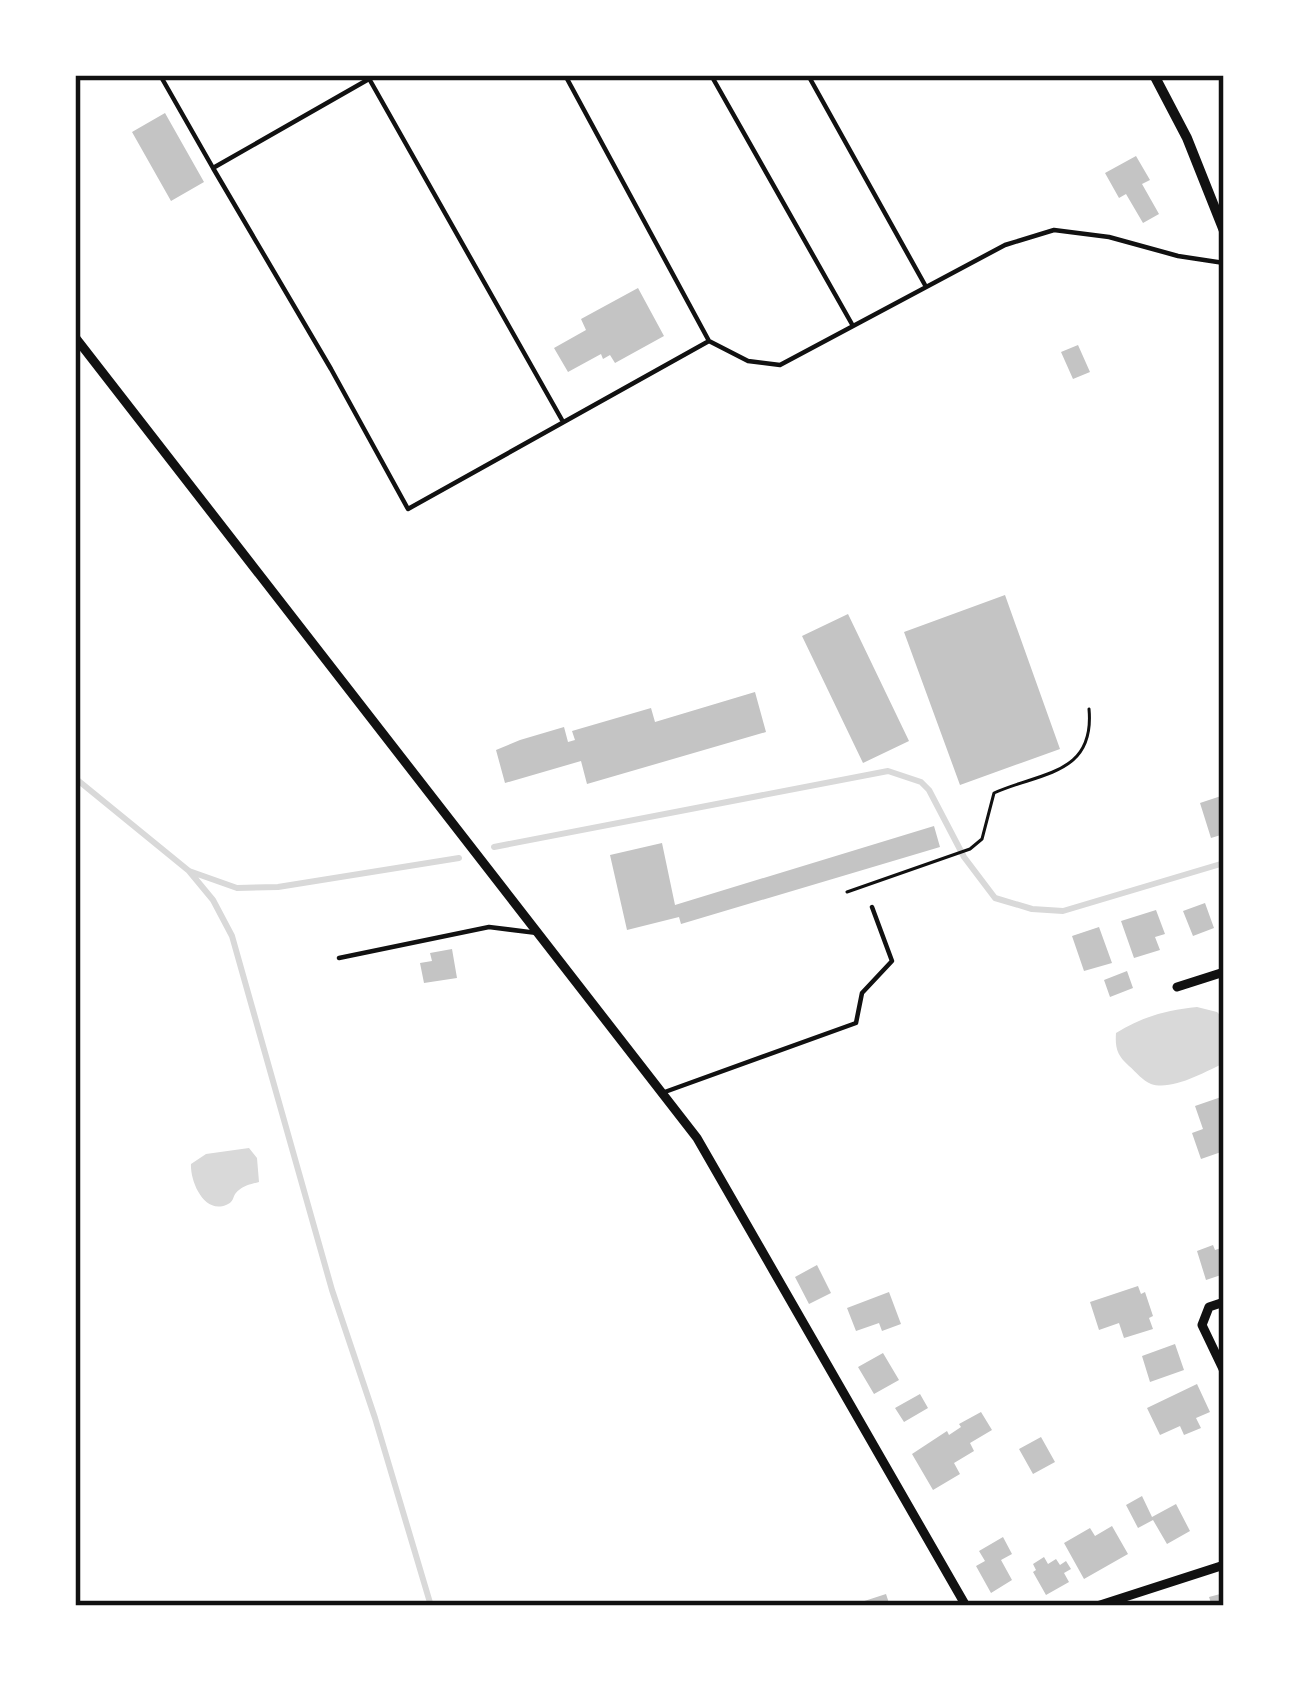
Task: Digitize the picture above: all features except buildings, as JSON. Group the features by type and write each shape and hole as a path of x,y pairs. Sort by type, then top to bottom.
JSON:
{"street":[{"path":"1154,75 1187,138 1224,231"},
{"path":"75,338 697,1138 966,1606"},
{"path":"1177,987 1224,972"},
{"path":"1224,1302 1209,1307 1202,1325 1224,1371"},
{"path":"1096,1606 1224,1565"}],"lane":[{"path":"160,75 408,508 709,341"},
{"path":"565,75 709,341 748,361 780,365 1005,245 1054,230 1109,237 1224,263"},
{"path":"711,75 853,326"},
{"path":"808,75 926,286"},
{"path":"213,168 371,76 563,421"},
{"path":"662,1093 856,1023 862,993 892,962 872,907"},
{"path":"339,958 489,927 537,933"}],"path":[{"path":"848,892 970,849 982,839 994,793 1075,763 1090,727 1089,710"}],"shaded area":[{"path":"1197,1007 1224,1019 1224,1063 1188,1080 1159,1085 1145,1081 1119,1055 1116,1033 1155,1015"},
{"path":"249,1148 257,1158 259,1182 241,1188 226,1205 211,1205 196,1186 191,1164 206,1154"}],"waterway":[{"path":"494,847 888,771 921,782 929,790 964,857 995,898 1032,909 1063,911 1224,863"},
{"path":"75,778 189,871 237,888 278,887 459,858"},
{"path":"189,871 213,900 232,936 332,1290 431,1606"}]}
